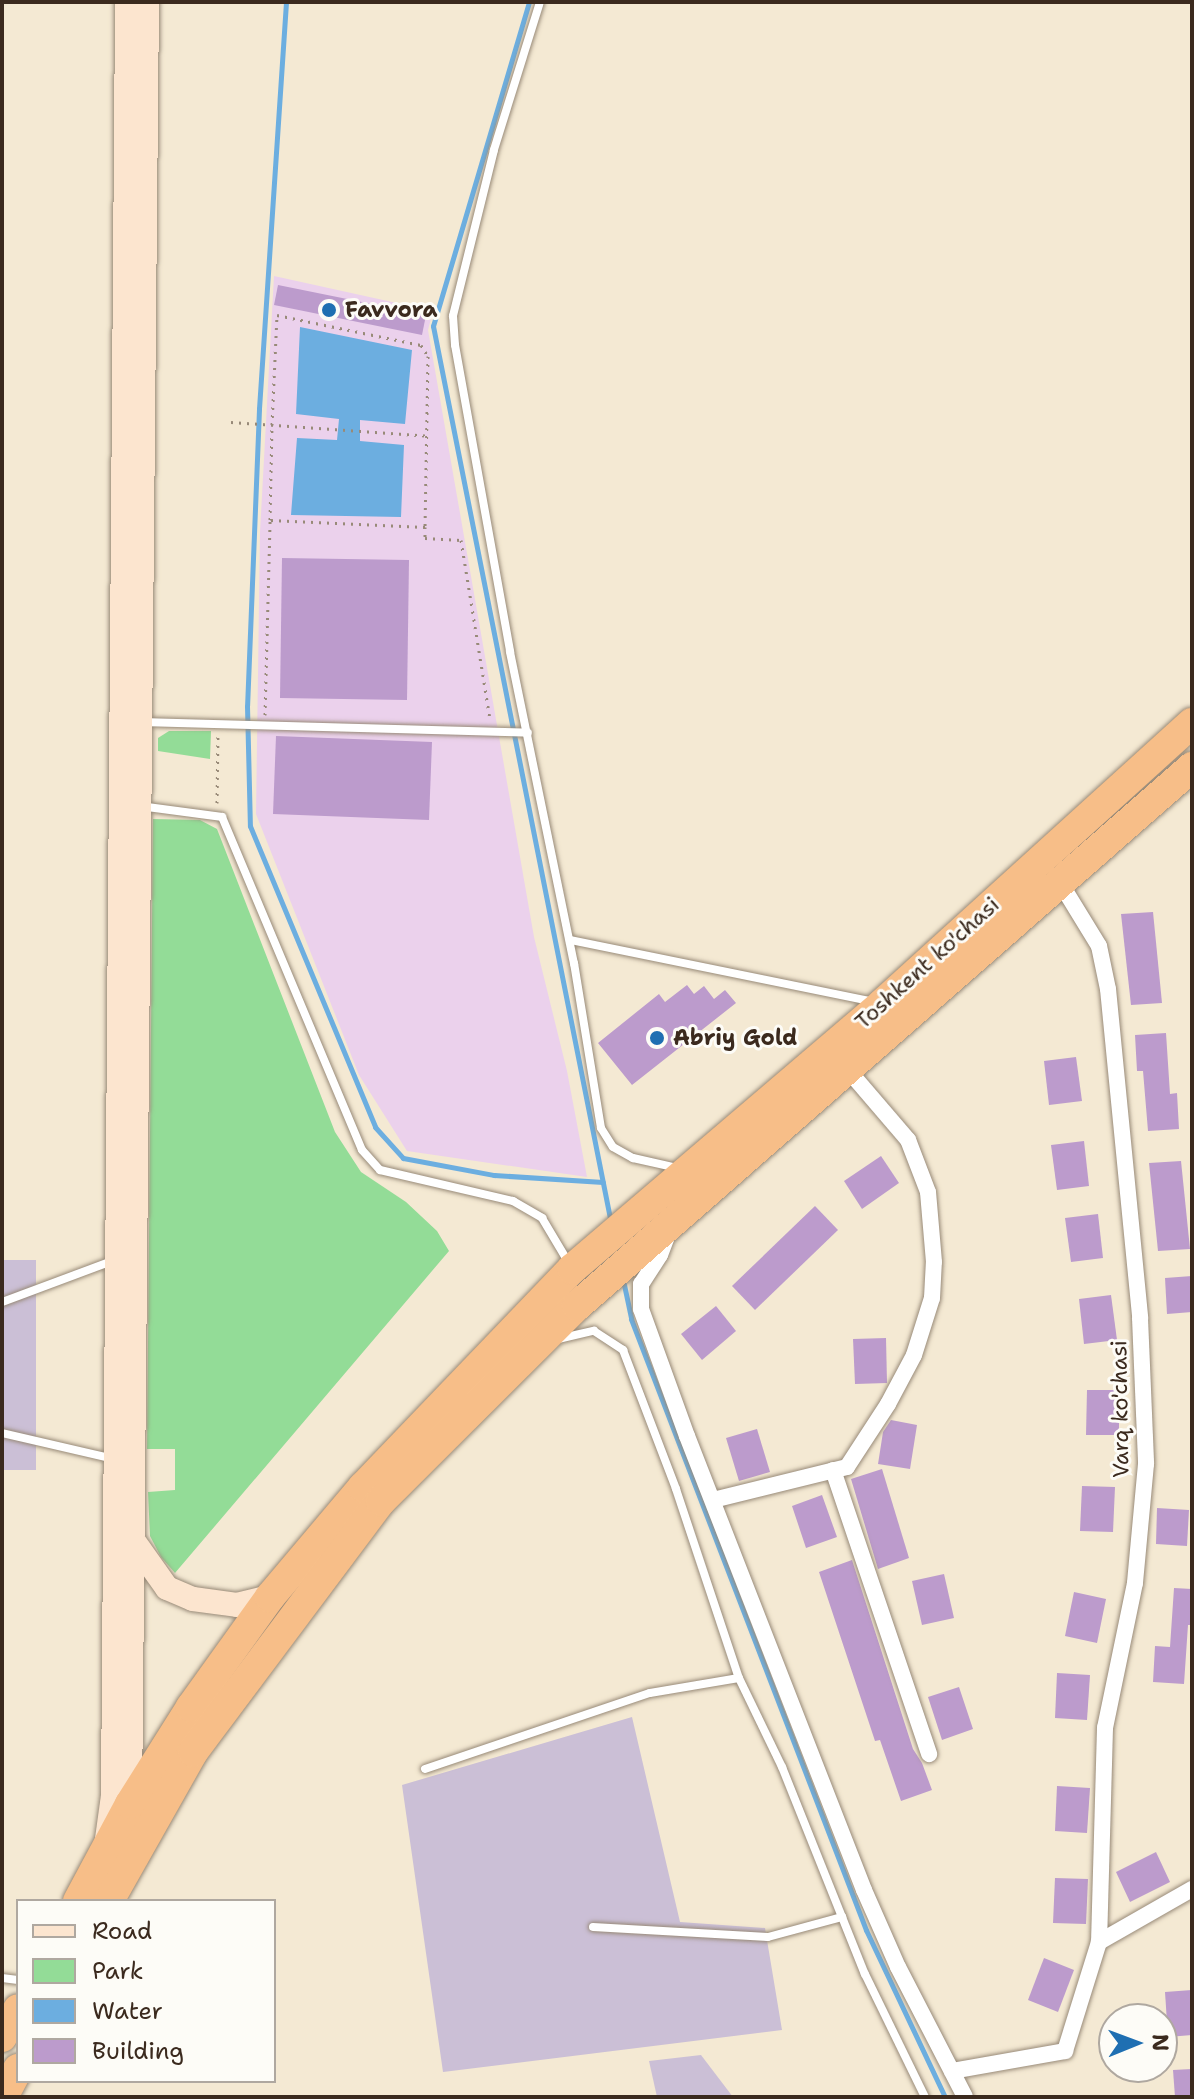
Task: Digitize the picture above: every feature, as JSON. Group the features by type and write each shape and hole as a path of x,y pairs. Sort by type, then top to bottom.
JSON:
{"highway":[{"name":"Toshkent ko'chasi","path":"141,1812 191,1707 270,1597 363,1487 572,1269 883,1003 1192,723"},
{"name":"Toshkent ko'chasi","path":"141,1812 201,1740 381,1501 534,1345 1192,767"},
{"path":"79,1899 104,1854 141,1812"},
{"path":"110,1899 141,1812"},
{"path":"2,2037 16,2012"},
{"path":"3,2097 16,2073"}],"main road":[{"path":"104,1854 113,1796 127,2"},
{"path":"141,1812 135,1543 147,2"},
{"path":"135,1543 167,1588 193,1599 237,1605 270,1597"}],"street":[{"name":"Varq ko'chasi","path":"952,2071 1065,2051 1099,1942 1105,1728 1135,1583 1146,1464 1140,1318 1108,989 1099,946 1061,884"},
{"path":"713,1500 847,1467 914,1355 932,1298 934,1262 928,1192 908,1140 848,1070"},
{"path":"671,1225 660,1255 641,1284 641,1309 864,1890 898,1967 965,2097"},
{"path":"833,1470 929,1754"},
{"path":"1099,1942 1192,1889"}],"lane":[{"path":"540,2 494,150 453,316 455,345 570,940 601,1128 613,1147 633,1158 686,1170"},
{"path":"140,722 263,722 528,733"},
{"path":"140,806 222,817 362,1150 380,1170 513,1201 542,1218 572,1269"},
{"path":"570,940 883,1003"},
{"path":"2,1302 117,1259"},
{"path":"534,1345 594,1331 623,1350 676,1489 739,1678 782,1767 865,1974 925,2097"},
{"path":"2,1433 114,1459"},
{"path":"425,1769 650,1693 739,1678"},
{"path":"593,1927 768,1937 842,1917"}],"path":[{"path":"263,722 277,315 421,345 428,356 425,538 461,540 492,731"},
{"path":"231,422 429,436"},
{"path":"270,520 425,527"},
{"path":"217,817 218,723"}],"shaded area":[{"path":"274,276 433,311 428,330 534,937 567,1071 587,1177 407,1151 359,1075 256,814 260,532"},
{"path":"2,1260 36,1260 36,1470 2,1470"},
{"path":"632,1717 680,1922 765,1928 782,2030 443,2072 402,1785"},
{"path":"701,2055 733,2097 657,2097 649,2061"}],"green space":[{"path":"169,731 211,731 210,759 158,751 158,738"},
{"path":"153,819 200,820 217,829 335,1132 361,1172 406,1202 437,1231 449,1251 175,1573 161,1557 150,1536 148,1492 175,1490 175,1449 147,1449"}],"water":[{"path":"300,327 412,350 405,424 360,420 360,441 404,445 401,517 291,515 297,438 337,440 339,419 296,414"}],"building":[{"path":"278,285 426,315 422,335 274,305"},
{"path":"282,558 409,560 407,700 280,698"},
{"path":"276,736 432,742 429,820 273,814"},
{"path":"1153,912 1162,1003 1131,1005 1121,914"},
{"path":"687,985 694,994 704,986 714,999 725,990 736,1003 632,1085 598,1043 659,994 665,1002"},
{"path":"1166,1033 1170,1094 1177,1093 1179,1129 1148,1131 1143,1071 1137,1071 1135,1035"},
{"path":"1076,1057 1082,1101 1049,1105 1044,1061"},
{"path":"1084,1141 1089,1186 1057,1190 1051,1145"},
{"path":"881,1156 899,1183 862,1209 844,1181"},
{"path":"1181,1161 1190,1249 1158,1251 1149,1163"},
{"path":"815,1206 838,1230 755,1310 732,1286"},
{"path":"1098,1214 1103,1258 1071,1262 1065,1218"},
{"path":"1192,1276 1192,1312 1167,1314 1165,1278"},
{"path":"1111,1295 1117,1340 1084,1344 1079,1299"},
{"path":"716,1306 736,1331 702,1360 681,1334"},
{"path":"886,1338 887,1383 855,1384 853,1339"},
{"path":"1087,1390 1119,1390 1119,1435 1086,1435"},
{"path":"891,1420 917,1425 910,1469 878,1464 883,1432"},
{"path":"757,1429 770,1472 739,1481 726,1438"},
{"path":"882,1469 909,1558 878,1569 851,1479"},
{"path":"1082,1486 1115,1487 1113,1532 1080,1531"},
{"path":"822,1495 837,1537 806,1548 792,1506"},
{"path":"1157,1508 1189,1510 1187,1546 1156,1544"},
{"path":"852,1560 913,1749 932,1790 901,1801 880,1740 875,1741 819,1572"},
{"path":"944,1574 954,1618 922,1625 912,1581"},
{"path":"1174,1588 1192,1589 1192,1625 1188,1625 1184,1684 1153,1682 1155,1646 1170,1647"},
{"path":"1074,1592 1106,1599 1097,1643 1065,1636"},
{"path":"1057,1673 1090,1675 1087,1720 1055,1718"},
{"path":"959,1687 973,1729 942,1740 928,1697"},
{"path":"1057,1786 1090,1788 1087,1833 1055,1831"},
{"path":"1156,1852 1170,1882 1130,1902 1116,1872"},
{"path":"1055,1878 1088,1879 1086,1924 1053,1923"},
{"path":"1044,1958 1074,1970 1058,2012 1028,2000"},
{"path":"1192,1990 1192,2035 1178,2036 1178,2003 1166,2003 1165,1992"},
{"path":"1192,2069 1192,2097 1175,2097 1174,2083 1178,2083 1178,2070"}],"waterway":[{"path":"286,2 259,409 247,706 250,826 375,1127 403,1158 494,1175 603,1182"},
{"path":"529,2 433,326 611,1223"},
{"path":"623,1280 631,1319 866,1930 945,2097"}],"place":[{"name":"Favvora","path":"329,310"},
{"name":"Abriy Gold","path":"657,1038"}]}
